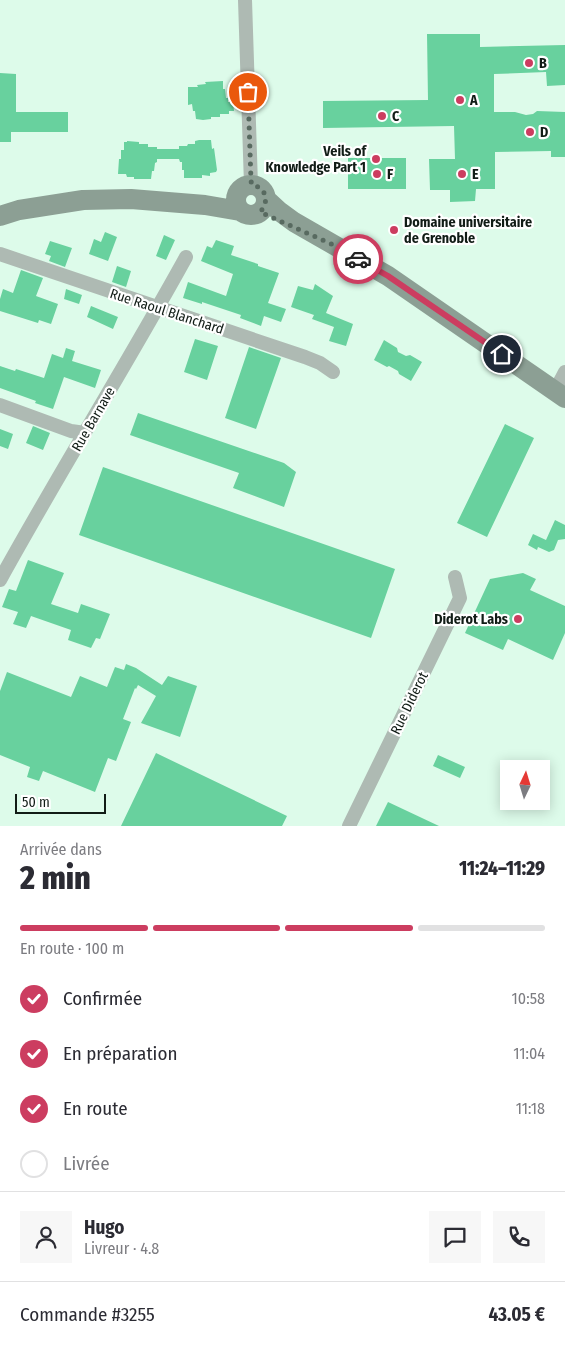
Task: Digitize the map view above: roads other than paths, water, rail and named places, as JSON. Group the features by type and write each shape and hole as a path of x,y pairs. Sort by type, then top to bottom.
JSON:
{"street":[{"path":"245,0 252,185"},
{"path":"247,185 256,185 262,190 263,206 253,215 248,215 238,204 239,190 247,185"},
{"path":"0,216 19,210 83,200 131,199 205,205 238,204"},
{"path":"263,206 388,276 560,395 565,372"},
{"name":"Rue Raoul Blanchard","path":"0,254 305,357 320,363 333,372"},
{"name":"Rue Barnave","path":"0,580 186,257"},
{"path":"0,405 71,431 85,433"},
{"name":"Rue Diderot","path":"349,826 460,598 455,578"}],"place":[{"name":"B","path":"529,63"},
{"name":"A","path":"460,100"},
{"name":"C","path":"382,116"},
{"name":"D","path":"530,132"},
{"name":"Veils of Knowledge Part 1","path":"376,159"},
{"name":"F","path":"377,174"},
{"name":"E","path":"462,174"},
{"name":"Domaine universitaire de Grenoble","path":"394,230"},
{"name":"Diderot Labs","path":"518,619"}]}
